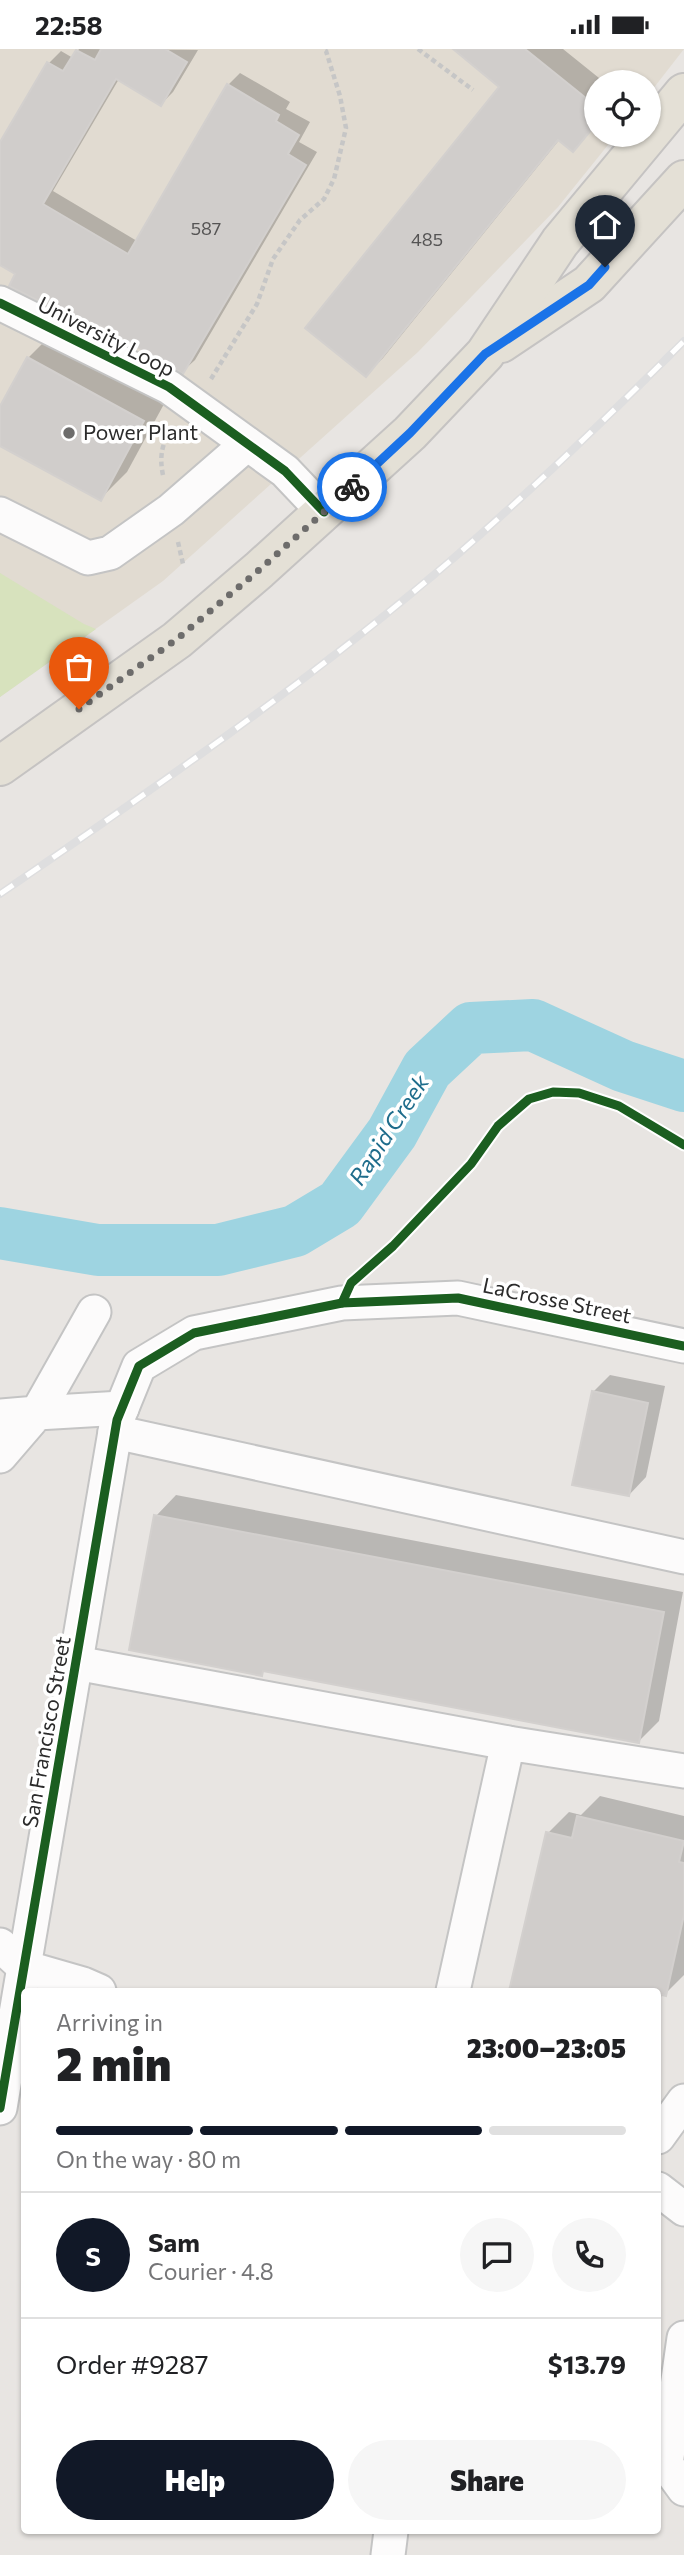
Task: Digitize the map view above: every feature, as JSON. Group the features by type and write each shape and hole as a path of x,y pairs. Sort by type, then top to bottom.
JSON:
{"main road":[{"path":"0,767 177,639 324,512 410,433 485,354 560,243 684,93"},
{"path":"485,354 589,285 684,180"}],"street":[{"name":"University Loop","path":"0,303 169,387 285,471 324,512"},
{"path":"0,514 88,558 110,553 171,510 247,445"},
{"name":"LaCrosse Street","path":"139,1366 194,1333 342,1303 458,1299 684,1346"},
{"path":"0,1456 37,1413 94,1312"},
{"name":"San Francisco Street","path":"0,2108 12,1956 76,1663 119,1420 139,1366"},
{"path":"0,1416 37,1413 119,1420 684,1557"},
{"path":"76,1663 508,1742 684,1771"},
{"path":"454,1988 508,1742"},
{"path":"12,1956 92,1988"},
{"path":"661,2133 684,2101"},
{"path":"661,2191 684,2209"},
{"path":"684,2338 666,2464 684,2489"},
{"path":"388,2555 391,2534"}],"path":[{"path":"418,49 473,90"},
{"path":"211,380 257,304 273,259 300,220 324,199 334,179 345,128 340,96 326,50"}],"shaded area":[{"path":"0,49 684,49 661,79 661,70 584,70 584,147 606,147 558,207 418,352 163,581 0,697"}],"green space":[{"path":"0,573 96,629 0,697"}],"building":[{"path":"101,49 165,49 187,62 161,106 116,79 43,204 128,254 227,84 279,115 276,121 299,135 288,154 306,165 183,374 100,325 97,330 9,286 15,274 0,265 0,142 47,62 63,71 76,50 95,60"},
{"path":"453,49 525,49 584,97 584,139 573,152 558,140 366,377 305,328 499,87"},
{"name":"Power Plant","path":"27,357 144,421 101,501 0,446 0,406"},
{"path":"592,1391 648,1403 629,1496 572,1485"},
{"path":"154,1515 664,1612 639,1743 263,1671 262,1676 129,1650"},
{"path":"577,1816 684,1841 679,1862 684,1863 684,1915 666,1996 661,1995 661,1988 510,1988 546,1832 572,1838"}],"waterway":[{"name":"Rapid Creek","path":"0,1233 98,1250 218,1250 295,1231 340,1204 392,1133 427,1069 471,1028 533,1025 623,1066 684,1086"}],"railway":[{"path":"0,894 233,731 402,601 543,477 684,341"}],"cycle path":[{"path":"0,303 169,387 285,471 324,512"},
{"path":"342,1303 351,1283 393,1246 471,1164 498,1126 529,1099 553,1092 579,1093 619,1106 684,1145"},
{"path":"0,2108 117,1420 139,1366 194,1333 342,1303 458,1298 684,1346"}],"way so far":[{"path":"79,709 177,639 352,487"}],"place":[{"name":"Power Plant","path":"69,433"}],"route":[{"path":"352,487 410,433 485,354 589,285 605,267"}]}
